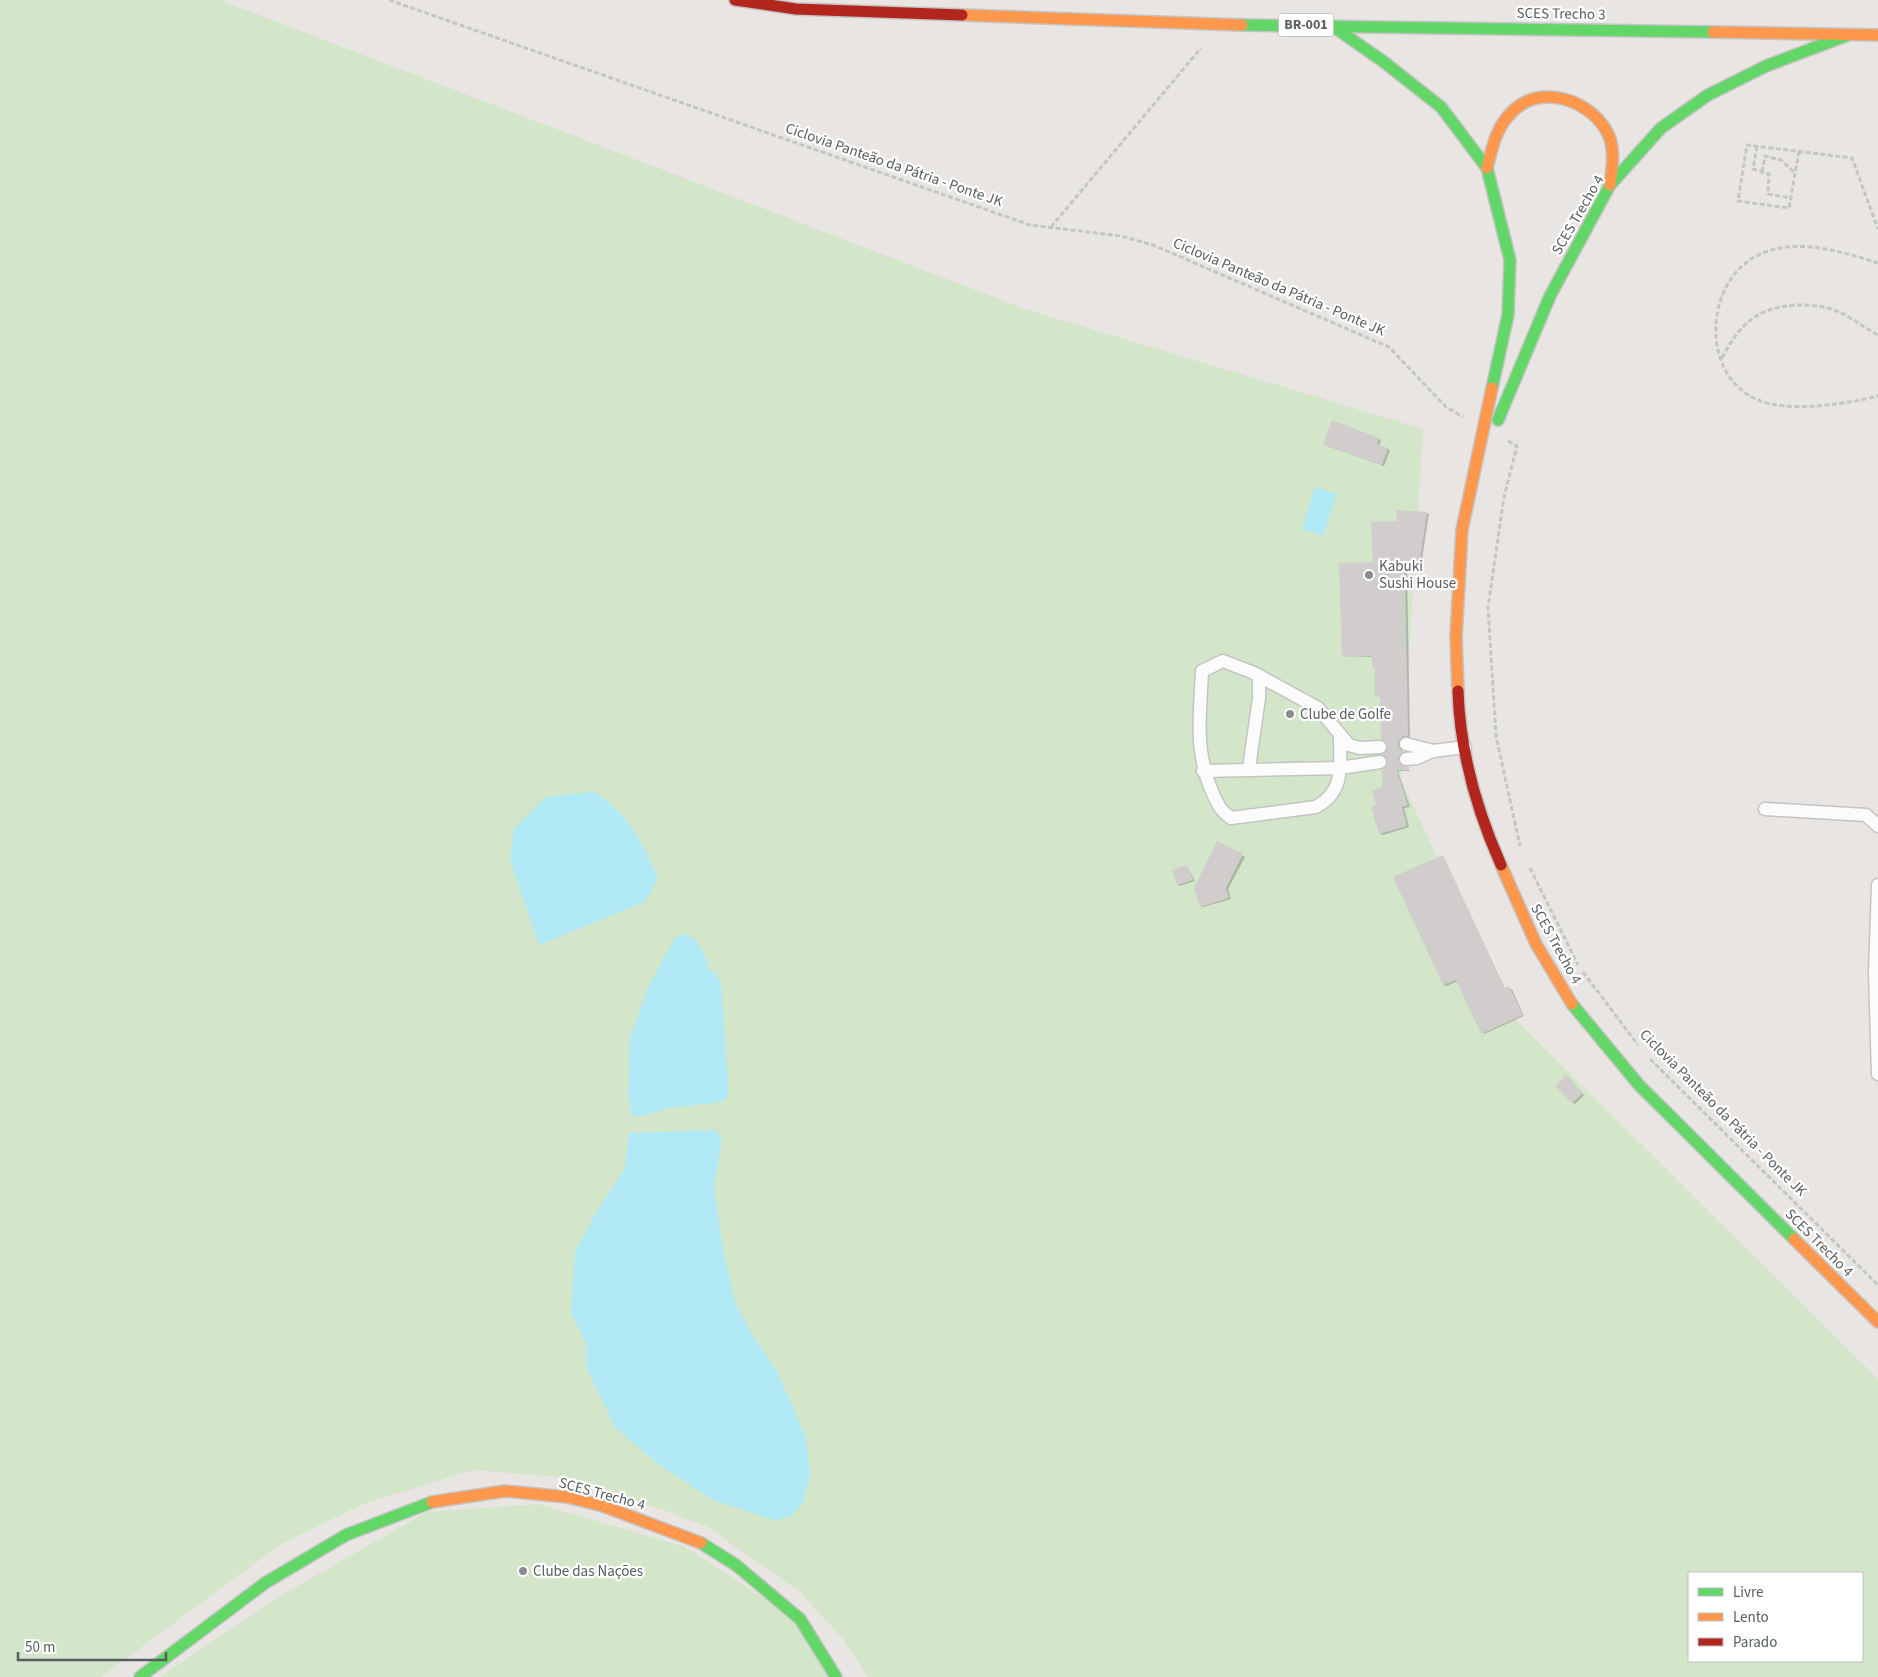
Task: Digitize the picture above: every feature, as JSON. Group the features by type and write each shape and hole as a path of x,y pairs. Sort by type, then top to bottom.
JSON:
{"main road":[{"name":"SCES Trecho 3","path":"735,0 796,9 1220,25 1331,25 1878,35"},
{"name":"SCES Trecho 4","path":"1331,25 1384,62 1441,107 1487,168 1506,244 1509,270 1508,315 1488,430"},
{"name":"SCES Trecho 4","path":"1850,34 1766,66 1708,95 1661,128 1610,185 1550,296 1488,430 1476,467 1462,530 1456,638 1458,697 1465,747 1477,806 1511,892 1536,944 1573,1005 1639,1085 1878,1322"},
{"path":"1487,168 1494,140 1502,123 1518,106 1537,98 1561,96 1571,99 1586,108 1609,135 1613,162 1610,185"},
{"name":"SCES Trecho 4","path":"140,1677 265,1583 346,1536 430,1502 505,1492 567,1497 603,1506 697,1540 736,1564 800,1619 836,1677"}],"lane":[{"path":"1340,737 1340,768 1334,793 1328,800 1316,807 1237,819 1225,815 1220,809 1203,771 1199,740 1202,670 1223,660 1259,676 1318,708 1340,737 1349,744 1360,748 1380,747"},
{"path":"1249,768 1259,698 1259,676"},
{"path":"1406,744 1433,751"},
{"path":"1406,759 1417,758 1433,751 1465,747"},
{"path":"1203,771 1249,768 1340,768 1380,762"},
{"path":"1765,809 1866,815 1878,826"},
{"path":"1878,885 1874,973 1878,1074"}],"path":[{"name":"Ciclovia Panteão da Pátria - Ponte JK","path":"389,0 1030,225 1121,236 1153,245 1389,346 1446,408 1518,446 1504,497 1488,607 1496,736 1521,849"},
{"path":"1050,227 1202,46"},
{"path":"1799,152 1789,208 1738,201 1747,145 1852,158 1878,229"},
{"path":"1757,146 1753,170 1769,174 1768,194 1791,198"},
{"path":"1762,172 1765,156 1781,160 1795,174"},
{"path":"1878,263 1844,252 1813,248 1784,247 1762,253 1748,262 1726,284 1714,325 1726,372 1739,388 1757,400 1780,406 1847,404 1878,396"},
{"path":"1722,359 1739,329 1755,316 1780,305 1812,305 1833,309 1878,335"},
{"name":"Ciclovia Panteão da Pátria - Ponte JK","path":"1529,866 1581,970 1644,1053 1878,1285"}],"green space":[{"path":"0,0 220,0 1025,309 1423,429 1401,780 1511,1015 1878,1379 1878,1677 868,1677 843,1639 800,1592 706,1526 574,1478 473,1470 363,1504 281,1544 101,1677 0,1677"},
{"name":"Clube das Nações","path":"538,1504 683,1546 798,1620 829,1677 160,1677 280,1596 427,1512"}],"water":[{"path":"1315,487 1337,494 1323,536 1302,529"},
{"path":"594,792 617,810 625,819 640,841 658,878 645,902 539,945 510,860 514,829 546,797"},
{"path":"684,934 690,936 699,944 710,973 716,969 716,975 721,982 729,1095 722,1102 667,1108 651,1114 632,1117 628,1096 630,1039 648,987 674,939"},
{"path":"716,1130 722,1140 714,1187 723,1250 735,1302 752,1335 777,1371 806,1438 810,1473 803,1504 789,1517 774,1520 713,1500 658,1464 615,1427 586,1367 586,1343 571,1313 575,1252 593,1218 625,1168 629,1133"}],"building":[{"path":"1332,420 1379,438 1377,444 1388,448 1382,465 1323,445"},
{"path":"1396,510 1427,512 1419,565 1414,565 1414,569 1405,570 1408,736 1403,736 1398,742 1398,747 1403,752 1398,759 1402,766 1409,767 1409,770 1397,770 1408,805 1402,807 1407,826 1379,834 1371,807 1376,805 1372,791 1382,787 1382,770 1388,761 1383,754 1387,751 1388,746 1381,739 1380,696 1375,696 1375,667 1372,667 1372,656 1342,657 1339,563 1373,562 1371,522 1397,521"},
{"path":"1217,841 1243,854 1226,888 1229,898 1200,907 1194,888"},
{"path":"1443,855 1504,988 1509,986 1523,1015 1481,1034 1456,980 1443,985 1393,877"},
{"path":"1187,865 1193,880 1177,885 1172,870"},
{"path":"1566,1075 1583,1093 1572,1103 1555,1086"}],"traffic: fast":[{"path":"1242,25 1713,32"},
{"path":"1331,25 1384,62 1441,107 1487,168 1510,260 1508,315 1492,388"},
{"path":"1498,420 1550,296 1610,185 1661,128 1708,95 1766,66 1848,35"},
{"path":"1572,1004 1639,1085 1794,1239"},
{"path":"140,1677 265,1583 346,1535 432,1502"},
{"path":"701,1543 736,1565 800,1619 836,1677"}],"traffic: slow":[{"path":"962,15 1242,25"},
{"path":"1713,32 1878,35"},
{"path":"1487,168 1498,132 1511,113 1523,103 1536,98 1551,97 1565,99 1579,105 1602,124 1609,136 1612,148 1610,185"},
{"path":"1458,691 1456,637 1462,530 1492,388"},
{"path":"1501,865 1536,944 1572,1004"},
{"path":"1794,1239 1878,1322"},
{"path":"432,1502 505,1491 567,1497 603,1506 701,1543"}],"traffic: jam":[{"path":"735,0 796,9 962,15"},
{"path":"1458,691 1462,736 1471,780 1484,823 1501,865"}],"place":[{"name":"Kabuki Sushi House","path":"1369,575"},
{"name":"Clube de Golfe","path":"1290,714"},
{"name":"Clube das Nações","path":"523,1571"}]}
